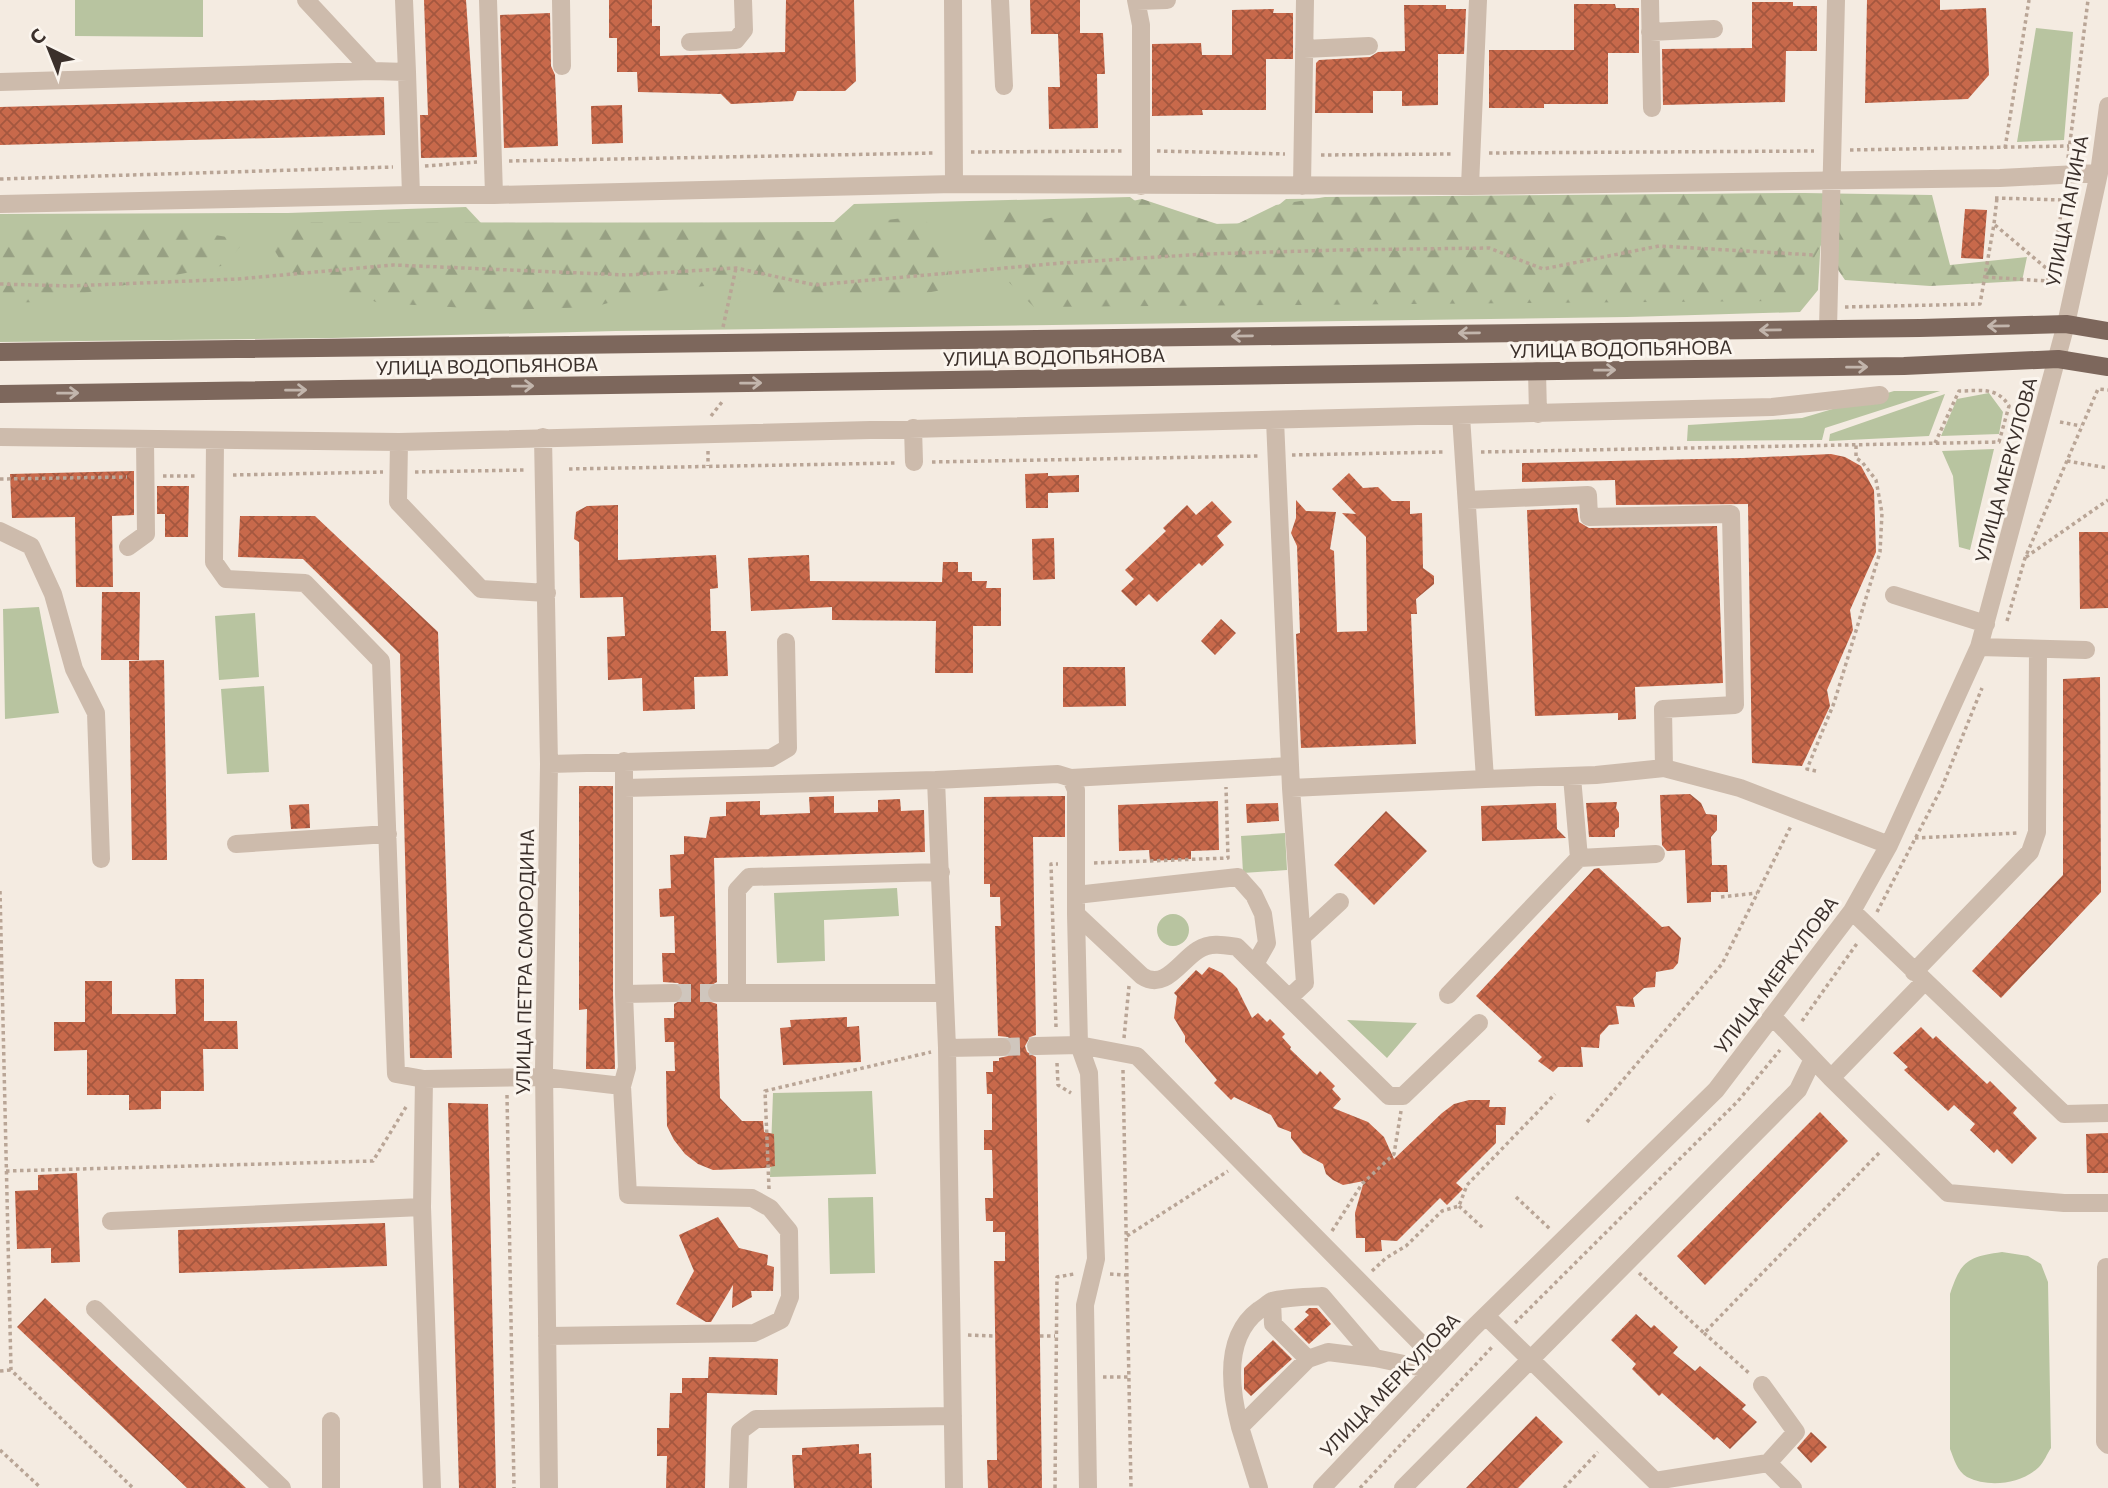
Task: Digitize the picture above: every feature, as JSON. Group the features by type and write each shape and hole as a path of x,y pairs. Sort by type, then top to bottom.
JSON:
{"main road":[{"name":"УЛИЦА ВОДОПЬЯНОВА","path":"0,352 2066,324 2108,331"},
{"name":"УЛИЦА ВОДОПЬЯНОВА","path":"0,394 1904,366 2057,359 2108,367"}],"street":[{"path":"306,0 372,71"},
{"path":"404,0 411,195"},
{"path":"488,0 494,195"},
{"path":"561,0 562,66"},
{"path":"690,42 736,40 744,30 743,0"},
{"path":"953,0 954,184"},
{"path":"999,0 1004,86"},
{"path":"1141,186 1141,25 1137,0 1167,0"},
{"path":"1302,186 1305,0"},
{"path":"1470,186 1478,0"},
{"path":"1650,0 1652,108"},
{"path":"1828,329 1836,0"},
{"path":"1650,32 1714,29"},
{"path":"1304,49 1369,46"},
{"path":"0,82 407,72"},
{"name":"УЛИЦА ПАПИНА","path":"2057,359 2099,173 2108,106"},
{"path":"0,204 954,184 1470,186 2000,178 2099,173"},
{"name":"УЛИЦА МЕРКУЛОВА","path":"1322,1488 1436,1366 1716,1090 1852,911 1889,845 1979,647 2057,359"},
{"path":"1537,372 1538,414"},
{"path":"0,437 399,442 1772,407 1880,395"},
{"path":"1461,416 1485,779"},
{"path":"1275,421 1291,788 1305,983 1289,998"},
{"path":"913,428 914,462"},
{"name":"УЛИЦА ПЕТРА СМОРОДИНА","path":"543,437 550,764 544,1077 549,1488"},
{"path":"128,547 146,534 145,439"},
{"path":"215,440 214,562 226,579 305,583 381,661 396,1074 424,1079 544,1077 622,1086"},
{"path":"399,442 398,502 481,589 547,593"},
{"path":"1467,500 1588,495 1589,517 1731,514 1735,705 1663,709 1664,768"},
{"path":"0,531 31,546 53,594 74,669 96,713 101,859"},
{"path":"1894,595 1986,624"},
{"path":"550,764 771,758 788,748 786,642"},
{"path":"1979,647 2085,650"},
{"path":"1830,1078 2030,852 2037,832 2038,650"},
{"path":"547,1336 754,1333 781,1320 790,1297 789,1231 770,1208 751,1198 628,1195 622,1086 627,1068 624,994 624,761"},
{"path":"624,789 1058,774 1071,778 1290,766"},
{"path":"1291,788 1572,777 1664,768 1740,788 1889,845"},
{"path":"1572,777 1579,858"},
{"path":"1071,778 1076,790 1079,1045 1089,1073 1096,1259 1086,1305 1088,1488"},
{"path":"936,780 947,1048 954,1488"},
{"path":"236,844 388,834"},
{"path":"1448,995 1579,858 1656,854"},
{"path":"737,993 737,890 749,877 941,872"},
{"path":"1076,895 1238,877 1254,895 1263,914 1267,943 1255,964"},
{"path":"1302,937 1340,902"},
{"path":"1852,911 2064,1114 2108,1113"},
{"path":"1076,914 1151,982 1161,981 1200,948 1219,943 1237,947 1389,1096 1404,1097 1479,1023"},
{"path":"624,994 673,993"},
{"path":"717,993 944,993"},
{"path":"1772,1016 1830,1078 1948,1193 2064,1203 2108,1203"},
{"path":"1036,1046 1079,1045 1137,1056 1360,1281 1436,1366"},
{"path":"947,1048 1002,1047"},
{"path":"1403,1488 1798,1090 1813,1059"},
{"path":"424,1079 422,1207 432,1488"},
{"path":"111,1221 422,1207"},
{"path":"2106,1267 2105,1442 2108,1445"},
{"path":"1259,1488 1233,1401 1232,1362 1239,1335 1248,1318 1272,1301 1321,1296 1375,1358"},
{"path":"1272,1301 1273,1324 1308,1359"},
{"path":"95,1309 282,1488"},
{"path":"1486,1316 1654,1480 1768,1463 1796,1432 1762,1385"},
{"path":"1240,1427 1308,1359 1328,1352 1436,1366"},
{"path":"738,1488 740,1430 757,1419 953,1416"},
{"path":"331,1421 331,1488"},
{"path":"1768,1463 1793,1488"}],"path":[{"path":"2005,148 2029,0"},
{"path":"1985,277 2047,281 2052,273 2088,0"},
{"path":"954,152 1141,151 1303,155 2069,146"},
{"path":"1829,307 1980,304 1997,198 2063,200"},
{"path":"1994,224 2052,273"},
{"path":"0,284 69,286 238,279 393,265 626,275 736,268 815,285 1061,263 1313,250 1489,248 1543,269 1659,246 1831,256"},
{"path":"722,330 736,268"},
{"path":"1999,648 2025,558 2098,389 2108,390"},
{"path":"1936,443 1959,391 1993,391 2003,396 2009,405 1999,442"},
{"path":"709,418 722,402"},
{"path":"2060,422 2081,426"},
{"path":"1816,771 1807,769 1834,703 1880,552 1882,513 1876,480 1856,458 1856,445"},
{"path":"708,446 708,466"},
{"path":"2067,461 2108,468"},
{"path":"0,479 527,470"},
{"path":"2025,558 2108,500"},
{"path":"1360,1488 1504,1334 1738,1101 1791,1036 1869,927 1941,787 1983,685"},
{"path":"1587,1122 1721,964 1799,811"},
{"path":"1915,838 2037,832"},
{"path":"0,891 11,1370 133,1488"},
{"path":"1721,897 1759,892"},
{"path":"1131,965 1123,1054 1131,1488"},
{"path":"770,1208 765,1091 947,1048"},
{"path":"507,1078 514,1488"},
{"path":"6,1171 373,1161 424,1079"},
{"path":"1459,1206 1466,1185 1555,1094"},
{"path":"1324,1245 1362,1184 1394,1154 1404,1097"},
{"path":"1704,1333 1892,1139"},
{"path":"1127,1236 1242,1162"},
{"path":"1516,1197 1563,1241"},
{"path":"1459,1206 1485,1229"},
{"path":"1360,1281 1406,1245 1443,1211 1459,1206"},
{"path":"1627,1262 1762,1385"},
{"path":"959,1334 995,1336"},
{"path":"1040,1336 1056,1336"},
{"path":"0,1371 11,1370"},
{"path":"1564,1488 1611,1438"},
{"path":"0,1450 41,1488"}],"green space":[{"path":"75,0 203,0 203,37 75,36"},
{"path":"2036,28 2073,32 2064,140 2017,142"},
{"path":"1804,193 1816,203 1822,218 1818,290 1800,312 1627,317 0,342 0,214 288,213 466,207 481,223 834,222 854,204 1130,197 1167,225 1257,223 1286,199"},
{"path":"1804,193 1932,195 1950,265 2027,257 2022,281 1930,286 1845,280 1821,245 1790,301 1034,307 966,240 1000,207 1040,220 1142,199 1229,228 1276,205 1325,197"},
{"path":"903,218 926,221 949,255 947,289 905,297 786,299 749,281 643,293 594,307 504,310 379,303 287,271 270,243 302,222 713,223 799,231"},
{"path":"0,225 161,226 245,240 226,265 39,302 0,303"},
{"path":"1894,391 1940,391 1825,428 1822,440 1687,441 1688,425 1802,418"},
{"path":"1989,393 2003,412 1999,434 1941,436 1957,399"},
{"path":"1945,394 1929,436 1829,441 1830,434"},
{"path":"1994,449 1970,550 1959,547 1953,476 1942,451"},
{"path":"39,607 59,713 5,719 3,609"},
{"path":"255,613 259,677 219,680 215,616"},
{"path":"264,686 269,772 227,774 221,689"},
{"path":"1285,833 1287,870 1243,873 1241,836"},
{"path":"897,888 899,916 824,920 825,961 777,963 774,893"},
{"path":"1173,914 1184,919 1189,930 1184,941 1173,946 1162,941 1157,930 1162,919"},
{"path":"1347,1020 1417,1023 1387,1058"},
{"path":"872,1091 876,1174 770,1177 773,1093"},
{"path":"873,1197 875,1273 830,1274 828,1198"},
{"path":"2002,1252 2028,1256 2041,1264 2048,1282 2051,1448 2041,1465 2032,1473 2014,1481 1995,1483 1967,1477 1956,1464 1950,1449 1950,1294 1958,1274 1967,1262"}],"building":[{"path":"424,0 466,0 477,157 421,158 420,115 428,115"},
{"path":"609,0 652,0 652,26 660,26 660,56 785,52 786,0 854,0 856,81 845,91 797,91 793,101 731,104 721,94 638,92 637,72 617,72 617,38 609,38"},
{"path":"1030,0 1080,0 1080,33 1103,33 1105,74 1097,74 1098,128 1049,129 1048,87 1060,87 1058,34 1031,34"},
{"path":"1867,0 1940,0 1940,10 1986,8 1989,75 1968,99 1865,103"},
{"path":"1752,2 1793,2 1793,6 1817,6 1817,51 1786,51 1785,102 1663,105 1662,49 1752,48"},
{"path":"1574,4 1615,4 1616,8 1639,8 1639,53 1608,53 1608,104 1544,104 1544,108 1489,108 1489,50 1574,50"},
{"path":"1404,5 1446,5 1446,9 1466,9 1464,54 1438,54 1438,105 1402,106 1402,91 1373,91 1373,113 1315,113 1316,63 1319,60 1370,57 1378,52 1405,51"},
{"path":"1274,9 1273,13 1293,13 1293,59 1266,59 1266,110 1202,110 1203,115 1152,116 1152,44 1201,43 1202,55 1232,55 1232,10"},
{"path":"550,13 551,66 555,75 558,146 504,148 500,15"},
{"path":"384,97 385,135 0,145 0,107"},
{"path":"622,105 623,143 592,144 591,106"},
{"path":"1965,209 1987,210 1983,259 1961,258"},
{"path":"1831,454 1845,457 1861,466 1874,490 1876,552 1850,610 1853,630 1827,690 1830,706 1802,766 1752,763 1748,504 1616,505 1615,480 1522,482 1522,463"},
{"path":"134,471 134,515 112,516 113,587 76,587 75,517 12,518 10,474"},
{"path":"1048,473 1048,476 1079,475 1079,492 1048,493 1048,508 1026,508 1025,474"},
{"path":"1349,473 1363,488 1378,487 1392,501 1410,501 1410,514 1422,513 1423,568 1434,576 1434,584 1416,599 1417,614 1411,614 1416,744 1301,748 1296,634 1300,633 1297,546 1291,533 1296,518 1296,500 1306,511 1336,512 1330,549 1334,551 1337,632 1367,631 1366,537 1342,513 1356,514 1332,489"},
{"path":"157,486 189,486 188,537 165,537 165,514 157,514"},
{"path":"1212,501 1232,522 1217,536 1224,545 1202,566 1199,563 1157,602 1149,594 1136,606 1121,591 1134,579 1125,570 1166,531 1163,528 1187,505 1196,515"},
{"path":"618,505 618,560 716,555 718,588 710,589 711,631 726,631 728,676 694,677 695,709 643,711 642,678 608,680 607,637 625,636 623,597 580,598 579,542 574,539 576,512 587,506"},
{"path":"1577,508 1579,522 1589,528 1717,526 1723,683 1635,687 1636,719 1618,720 1618,713 1535,716 1527,510"},
{"path":"240,516 315,516 438,632 452,1058 410,1058 400,654 303,559 238,557"},
{"path":"2079,532 2108,532 2108,608 2080,609"},
{"path":"1054,538 1055,579 1033,580 1032,539"},
{"path":"809,555 810,581 942,582 943,562 958,562 958,572 972,572 972,581 987,581 986,588 1001,588 1001,626 973,626 973,673 935,673 936,621 832,620 832,607 751,611 748,558"},
{"path":"102,592 140,592 139,660 101,660"},
{"path":"1221,619 1236,633 1215,655 1201,641"},
{"path":"164,660 167,860 132,860 129,661"},
{"path":"1063,667 1125,667 1126,706 1063,707"},
{"path":"2100,677 2101,892 2001,998 1972,971 2063,875 2063,679"},
{"path":"579,786 613,786 615,1069 586,1069 587,1009 579,1010"},
{"path":"1690,794 1701,803 1706,814 1717,815 1717,830 1711,837 1712,865 1727,865 1728,892 1711,892 1711,902 1687,903 1685,850 1667,851 1662,845 1660,795"},
{"path":"834,796 834,813 878,812 878,800 900,799 901,811 924,810 925,852 714,858 717,982 708,987 706,994 711,1002 717,1004 720,1098 742,1121 763,1121 764,1132 774,1134 775,1166 713,1170 698,1164 685,1154 667,1126 666,1071 675,1071 674,1042 665,1042 664,1018 674,1018 674,1004 683,999 684,992 678,983 663,982 662,953 675,953 674,916 660,917 659,889 671,888 670,855 684,854 684,836 706,838 710,817 726,816 726,802 760,801 760,815 810,813 809,797"},
{"path":"1065,796 1065,837 1033,837 1036,1035 1030,1037 1025,1046 1027,1052 1036,1057 1042,1488 988,1488 987,1460 997,1460 994,1261 1005,1261 1005,1232 993,1232 993,1221 986,1221 985,1198 993,1198 993,1184 992,1150 984,1150 984,1130 992,1130 992,1094 987,1094 986,1072 993,1072 993,1061 1008,1056 1013,1047 1008,1037 998,1036 995,926 1001,926 1000,897 990,897 990,884 984,884 984,797"},
{"path":"1218,801 1219,850 1191,851 1191,859 1150,861 1149,850 1119,851 1118,805"},
{"path":"1617,802 1619,827 1615,830 1615,837 1589,837 1586,803"},
{"path":"1278,803 1279,821 1247,823 1246,804"},
{"path":"1556,803 1557,829 1566,838 1482,841 1481,806"},
{"path":"309,804 310,828 291,829 289,805"},
{"path":"1386,811 1427,851 1374,905 1334,865"},
{"path":"1599,868 1662,927 1669,926 1681,938 1678,963 1673,969 1656,972 1655,987 1644,988 1633,998 1635,1007 1616,1006 1619,1024 1609,1025 1600,1035 1599,1048 1581,1047 1583,1067 1558,1067 1553,1072 1538,1061 1542,1057 1476,996 1594,869"},
{"path":"1209,967 1222,973 1237,988 1252,1018 1258,1013 1267,1022 1270,1019 1285,1034 1282,1037 1290,1049 1317,1075 1320,1071 1335,1086 1332,1089 1341,1099 1333,1108 1368,1122 1384,1137 1394,1159 1454,1104 1469,1100 1490,1100 1489,1107 1506,1107 1505,1125 1496,1125 1496,1143 1456,1183 1463,1189 1447,1205 1440,1198 1397,1241 1381,1240 1382,1251 1365,1252 1365,1238 1356,1238 1355,1213 1364,1181 1343,1185 1333,1180 1326,1174 1323,1164 1303,1153 1291,1138 1291,1132 1278,1127 1271,1115 1234,1097 1231,1100 1214,1083 1217,1080 1185,1042 1185,1036 1174,1018 1177,996 1174,993 1196,970 1202,975"},
{"path":"175,979 204,979 204,1021 237,1021 238,1049 203,1049 204,1091 161,1091 161,1109 129,1110 129,1095 87,1095 87,1050 54,1051 54,1022 85,1022 85,981 112,981 112,1014 176,1014"},
{"path":"847,1017 847,1027 859,1026 861,1062 783,1065 780,1028 791,1027 790,1020"},
{"path":"1921,1027 1933,1039 1936,1036 1987,1084 1990,1081 2017,1108 2013,1113 2037,1138 2012,1164 1997,1149 1994,1153 1970,1130 1975,1124 1954,1105 1948,1111 1904,1070 1908,1067 1893,1053"},
{"path":"448,1103 488,1104 496,1488 459,1488"},
{"path":"1820,1112 1848,1141 1705,1285 1677,1256"},
{"path":"2108,1133 2108,1173 2087,1173 2086,1134"},
{"path":"77,1173 80,1262 51,1263 51,1248 17,1249 15,1191 38,1190 38,1175"},
{"path":"718,1217 739,1248 768,1255 767,1265 774,1267 773,1291 751,1291 752,1297 732,1308 733,1285 711,1322 706,1322 676,1304 694,1271 679,1235"},
{"path":"385,1223 387,1266 179,1273 178,1230"},
{"path":"45,1298 246,1488 187,1488 17,1327"},
{"path":"1309,1308 1317,1308 1331,1324 1309,1344 1294,1329 1309,1315 1305,1312"},
{"path":"1636,1314 1651,1328 1654,1325 1678,1347 1673,1353 1695,1371 1700,1366 1746,1405 1742,1409 1757,1422 1730,1449 1717,1437 1714,1440 1662,1393 1659,1396 1632,1369 1636,1364 1611,1340"},
{"path":"1273,1340 1292,1359 1251,1396 1244,1389 1244,1368"},
{"path":"709,1357 778,1359 777,1395 707,1393 705,1488 666,1488 667,1456 657,1456 657,1428 669,1428 670,1393 682,1393 682,1378 708,1378"},
{"path":"1536,1416 1563,1442 1518,1488 1466,1488"},
{"path":"1811,1432 1827,1447 1811,1463 1797,1448"},
{"path":"859,1444 859,1454 871,1453 872,1488 794,1488 792,1455 802,1455 802,1448"}],"tunnel":[{"path":"673,993 717,993"},
{"path":"1002,1047 1036,1046"}]}
